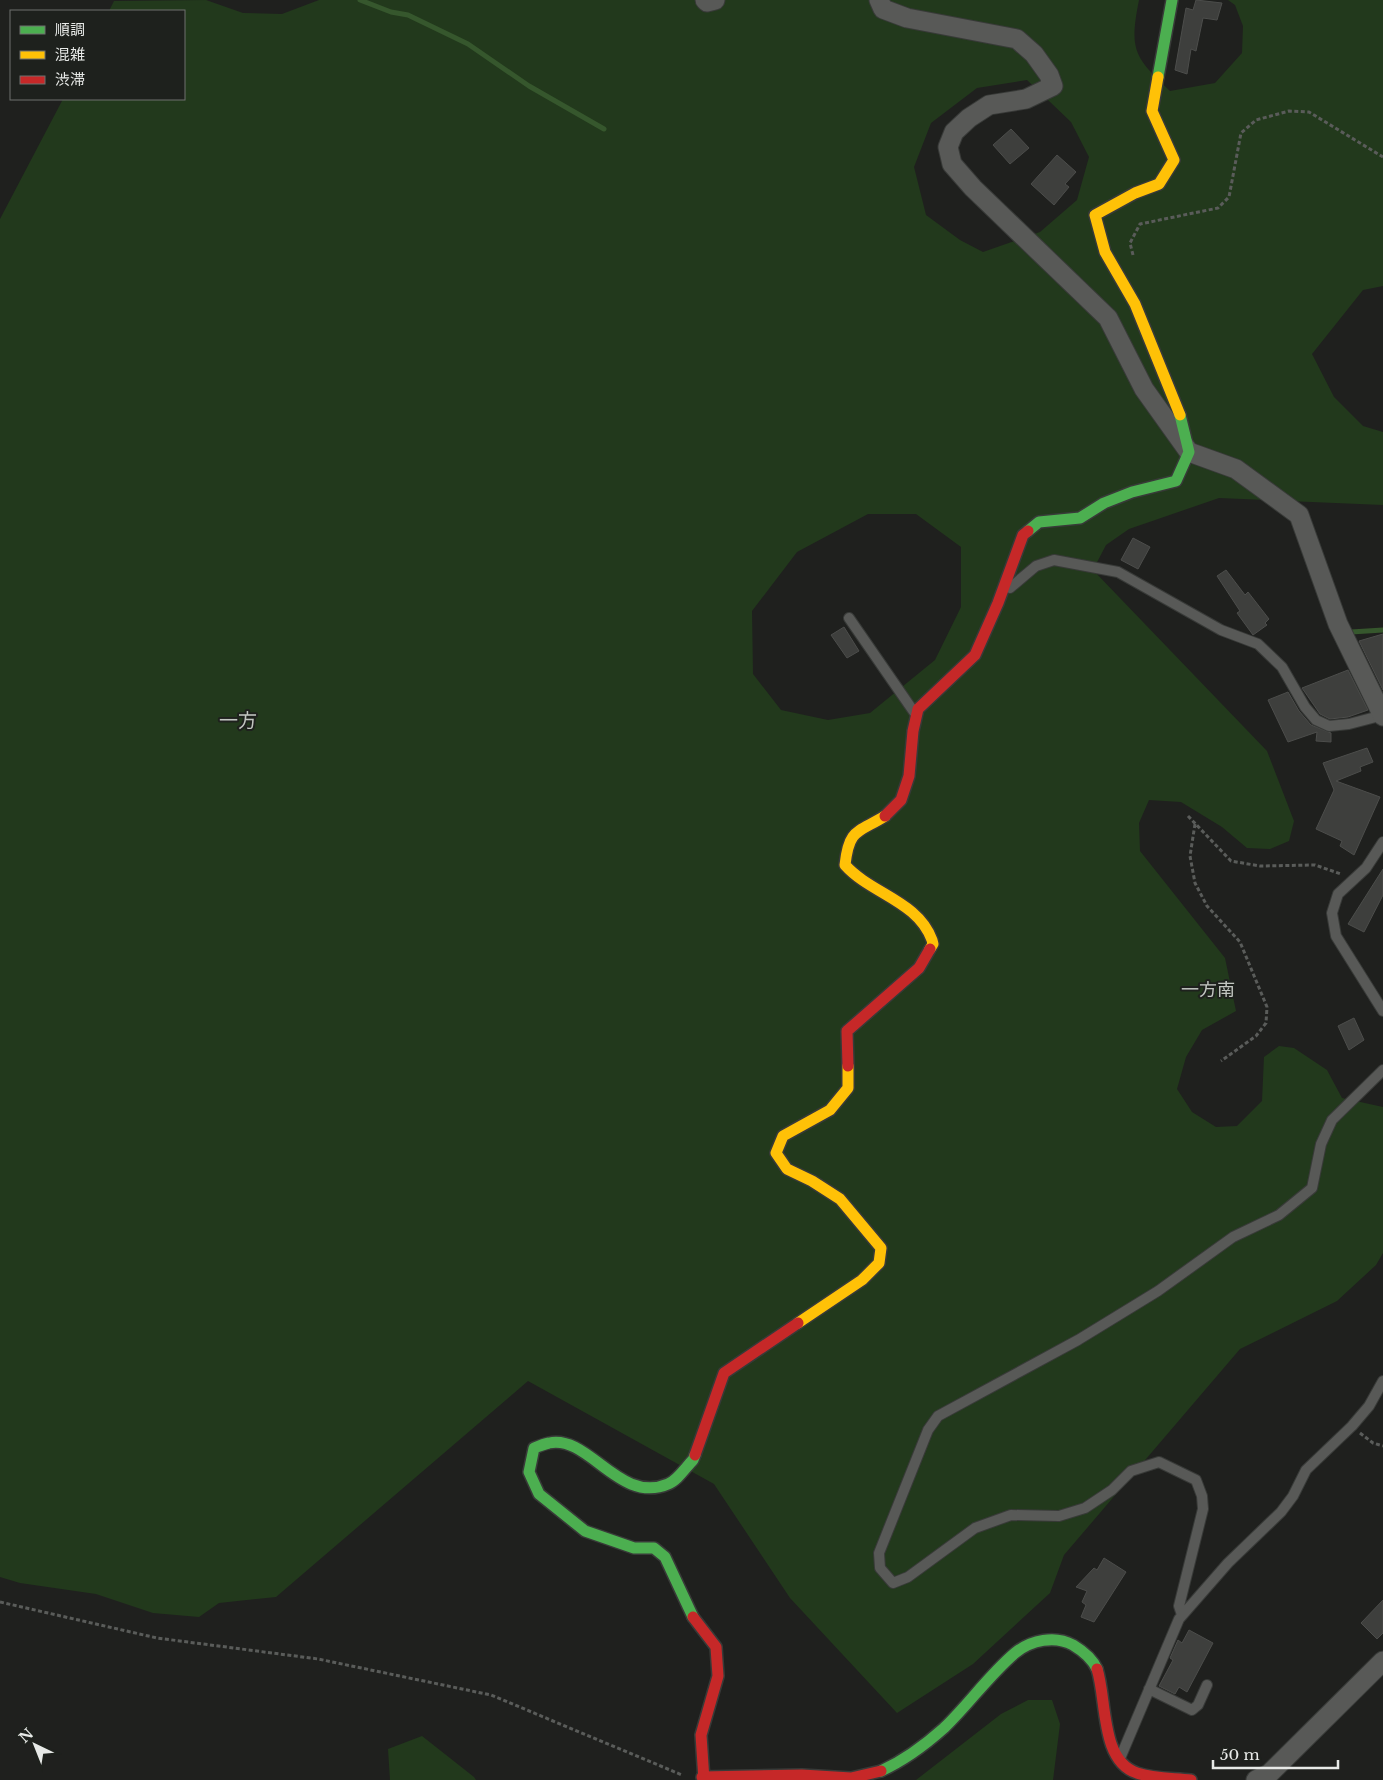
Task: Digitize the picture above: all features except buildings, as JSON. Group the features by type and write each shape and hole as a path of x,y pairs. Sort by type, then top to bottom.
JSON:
{"street":[{"path":"705,0 707,2 715,0"},
{"path":"879,0 883,9 907,18 1017,39 1034,54 1049,75 1053,86 1026,99 989,105 969,118 954,132 948,147 952,164 973,188 1108,318 1144,389 1189,452 1236,469 1299,515 1338,624 1383,715"},
{"path":"1172,0 1152,111 1174,160 1159,184 1135,193 1095,215 1105,252 1135,304 1180,410 1189,452 1176,481 1132,492 1104,503 1080,518 1039,522 1023,534 1001,595 975,655 918,709 913,731 909,776 901,800 884,817 860,828 847,846 844,864 856,879 917,914 929,931 933,944 919,968 847,1031 848,1088 830,1110 783,1136 776,1153 787,1169 812,1181 840,1199 881,1248 878,1263 862,1280 724,1373 693,1460 670,1484 650,1489 629,1484 571,1445 550,1442 534,1448 529,1472 539,1494 584,1531 634,1548 654,1548 665,1556 691,1614 716,1647 718,1676 701,1735 703,1778 784,1777 791,1775 859,1777 887,1771 921,1750 1016,1652 1028,1644 1043,1640 1064,1640 1082,1650 1098,1671 1109,1738 1119,1760 1130,1770 1139,1774 1191,1780"},
{"path":"1256,1780 1269,1774 1383,1660"}],"lane":[{"path":"1001,595 1020,582 1036,566 1054,560 1118,572 1221,630 1258,644 1282,667 1305,708 1316,720 1329,726 1349,724 1383,715"},
{"path":"849,618 917,715"},
{"path":"1383,842 1366,868 1338,894 1332,913 1336,936 1383,1012"},
{"path":"1182,1615 1179,1606 1203,1510 1202,1496 1196,1480 1159,1462 1130,1471 1112,1490 1085,1508 1059,1516 1011,1515 975,1528 908,1577 893,1583 880,1568 879,1553 928,1430 938,1416 1078,1340 1158,1291 1233,1237 1279,1215 1312,1188 1321,1144 1332,1120 1383,1070"},
{"path":"1119,1760 1182,1615 1228,1563 1280,1512 1293,1496 1306,1470 1352,1426 1368,1406 1383,1381"},
{"path":"1149,1689 1192,1710 1198,1705 1208,1685"}],"path":[{"path":"1134,262 1130,243 1140,224 1218,208 1229,197 1241,133 1256,120 1289,111 1309,112 1383,157"},
{"path":"1188,816 1231,861 1260,866 1315,865 1343,875 1352,881"},
{"path":"1195,824 1190,856 1195,883 1207,906 1240,942 1267,1007 1266,1023 1256,1036 1221,1061"},
{"path":"1352,1426 1372,1444 1383,1446"},
{"path":"0,1602 157,1638 318,1659 491,1695 688,1778 703,1778"}],"green space":[{"path":"206,0 243,13 282,14 319,0 1139,0 1135,31 1137,52 1149,69 1170,91 1215,83 1242,53 1243,26 1235,5 1228,0 1383,0 1383,286 1363,290 1312,354 1334,397 1363,426 1383,432 1383,505 1219,498 1129,529 1106,545 1093,570 1267,751 1294,821 1289,841 1270,849 1247,848 1222,827 1181,802 1149,800 1139,823 1140,851 1225,958 1236,1011 1202,1030 1186,1057 1177,1089 1192,1112 1216,1127 1237,1126 1262,1101 1264,1057 1279,1046 1294,1048 1327,1070 1342,1098 1383,1107 1383,1253 1376,1265 1337,1301 1240,1349 1064,1555 1050,1593 973,1664 897,1713 790,1598 714,1484 528,1381 276,1597 219,1603 199,1617 153,1613 96,1594 20,1583 0,1577 0,219 62,100 185,100 185,10 110,10 114,1","holes":["1027,80 1071,122 1089,157 1077,200 1040,232 983,252 960,240 926,215 914,167 931,123 977,88","868,514 916,514 961,547 961,607 935,660 870,713 828,720 781,710 753,674 752,611 797,552"]},
{"path":"1028,1700 1052,1700 1060,1724 1053,1780 916,1780 1001,1714"},
{"path":"422,1736 476,1780 390,1780 388,1749"}],"waterway":[{"path":"360,0 391,12 408,15 468,44 529,86 604,129"},
{"path":"1351,632 1383,630"}],"traffic: fast":[{"path":"1158,77 1172,0"},
{"path":"1028,531 1039,522 1080,518 1104,503 1132,492 1176,481 1189,452 1180,415"},
{"path":"693,1617 665,1557 654,1548 634,1548 585,1531 539,1494 529,1472 534,1448 549,1443 564,1443 578,1449 619,1478 634,1485 650,1488 668,1484 675,1480 693,1460 695,1455"},
{"path":"881,1771 906,1757 937,1734 1015,1653 1028,1645 1043,1640 1066,1642 1077,1647 1087,1655 1097,1669"}],"traffic: slow":[{"path":"1158,77 1152,111 1174,160 1159,184 1135,193 1095,215 1105,252 1135,304 1180,415"},
{"path":"885,816 856,833 849,844 845,865 856,875 916,916 932,940 933,944 930,949"},
{"path":"798,1323 862,1280 879,1263 881,1248 840,1199 812,1181 787,1169 776,1153 783,1136 830,1110 848,1088 848,1066"}],"traffic: jam":[{"path":"885,816 901,800 909,776 913,731 918,709 975,655 998,603 1023,535 1028,531"},
{"path":"848,1066 847,1031 919,968 930,949"},
{"path":"695,1455 724,1373 798,1323"},
{"path":"693,1617 716,1647 718,1676 701,1735 704,1780"},
{"path":"1097,1669 1111,1743 1117,1756 1125,1766 1137,1773 1150,1776 1191,1780"},
{"path":"702,1777 802,1775 851,1778 881,1771"}],"district":[{"name":"一方","path":"238,720"},
{"name":"一方南","path":"1208,990"}]}
